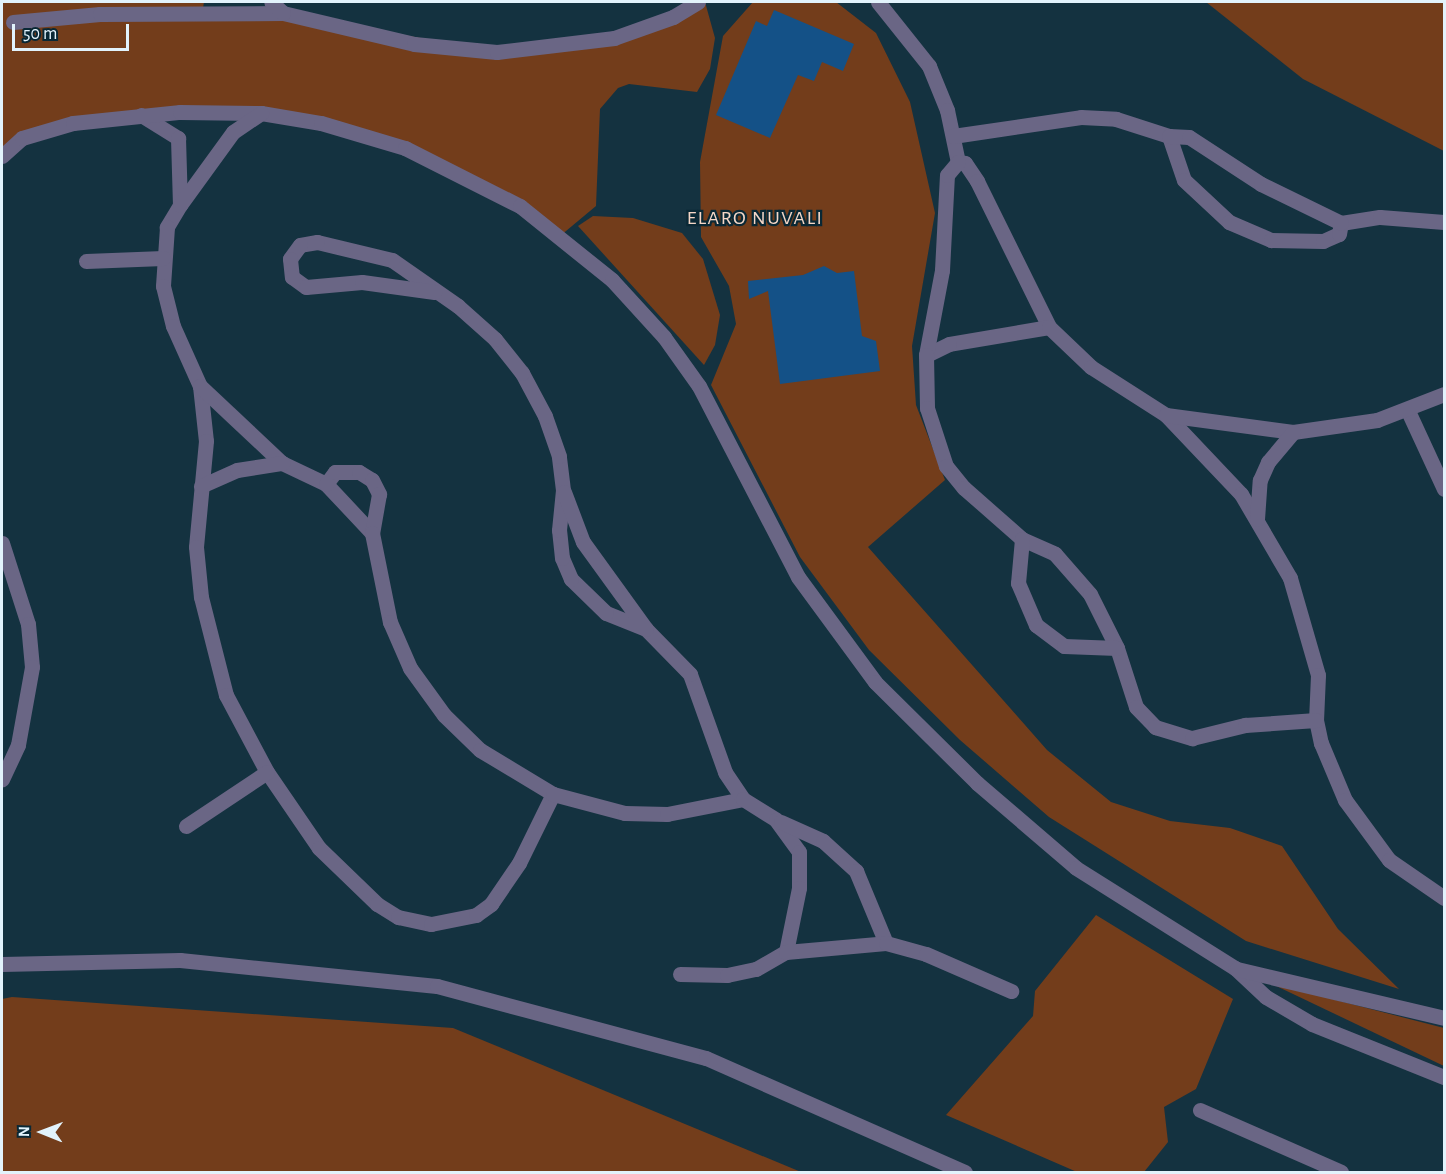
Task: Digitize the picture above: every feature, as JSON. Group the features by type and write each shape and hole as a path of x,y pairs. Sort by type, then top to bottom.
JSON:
{"street":[{"path":"271,2 283,13"},
{"path":"13,22 203,8 283,13 414,44 497,52 614,38 672,17 698,2"},
{"path":"878,2 929,66 954,136 958,162 947,175 942,270 926,355 927,408 946,465 964,488 1022,539 1047,548 1089,594 1117,648 1136,707 1155,727 1178,737 1316,720"},
{"path":"261,113 233,132 180,205 167,227 163,258 173,326 200,386 206,441 196,547 211,650 226,695 267,772 319,848 376,904 398,917 431,924 476,915 491,904 519,863 553,794"},
{"path":"2,156 22,138 73,123 138,114 261,113 362,133 477,181 520,206 612,280 664,337 699,386 798,577 875,682 977,783 1076,868 1234,968 1266,997 1312,1024 1444,1077"},
{"path":"138,114 178,138 180,205"},
{"path":"954,136 1082,117 1116,119 1169,136 1189,137 1261,184 1341,223 1380,217 1444,222"},
{"path":"1169,136 1184,180 1229,222 1271,240 1311,243 1339,234 1341,223"},
{"path":"958,162 965,163 977,181 1049,327 1091,367 1166,415 1230,480 1257,519 1290,578 1312,647 1318,675 1316,720 1321,743 1358,822 1408,877 1444,898"},
{"path":"434,292 362,282 306,286 291,277 290,259 300,245 335,246 392,260 434,292 495,339 522,373 545,416 559,456 563,490 559,530 562,558 571,579 606,614 646,629"},
{"path":"86,261 163,258"},
{"path":"926,355 949,344 1049,327"},
{"path":"200,386 282,462 326,484 372,533"},
{"path":"1166,415 1293,432 1345,426 1408,411 1444,394"},
{"path":"1408,411 1444,489"},
{"path":"1257,519 1260,480 1268,462 1293,432"},
{"path":"201,486 237,470 282,462"},
{"path":"326,484 335,472 359,472 372,480 379,494 372,533 390,622 410,668 444,715 480,750 553,794 646,816 743,799"},
{"path":"563,490 583,542 646,629 690,674 725,772 743,799 776,820 823,840 856,871 886,943"},
{"path":"1022,539 1018,583 1036,624 1064,646 1117,648"},
{"path":"2,543 28,624 32,668 18,745 2,780"},
{"path":"186,826 267,772"},
{"path":"776,820 799,852 799,888 786,952"},
{"path":"680,974 727,975 756,969 786,952 886,943 926,954 1011,991"},
{"path":"2,964 180,960 437,986 706,1058 964,1173"},
{"path":"1234,968 1444,1018"},
{"path":"1200,1110 1341,1173"}],"shaded area":[{"path":"2,2 204,2 202,14 283,13 497,52 614,38 705,2 715,38 710,69 697,92 629,84 618,88 600,109 596,206 560,236 477,181 321,123 180,112 22,138 2,156"},
{"path":"753,2 836,2 876,33 910,102 935,213 912,346 916,405 945,480 868,547 1047,750 1111,802 1170,821 1230,828 1282,846 1338,929 1399,989 1246,941 1049,817 960,740 869,650 800,557 711,385 736,324 729,286 701,237 700,162 723,36"},
{"path":"1206,2 1444,2 1444,151 1303,79"},
{"path":"593,216 633,218 682,233 703,259 720,315 715,345 704,365 578,226"},
{"path":"1096,915 1233,999 1196,1089 1164,1107 1168,1142 1144,1172 1077,1172 946,1115 1033,1016 1035,991"},
{"path":"1270,983 1444,1028 1444,1066"},
{"path":"12,997 453,1028 801,1172 2,1172 2,999"}],"building":[{"path":"774,10 854,44 843,71 822,62 814,81 798,75 770,138 716,115 756,21 767,26"},
{"path":"824,266 837,273 854,271 862,336 876,341 880,371 780,384 768,291 749,299 748,281 803,275"}],"district":[{"name":"ELARO NUVALI","path":"755,218"}]}
